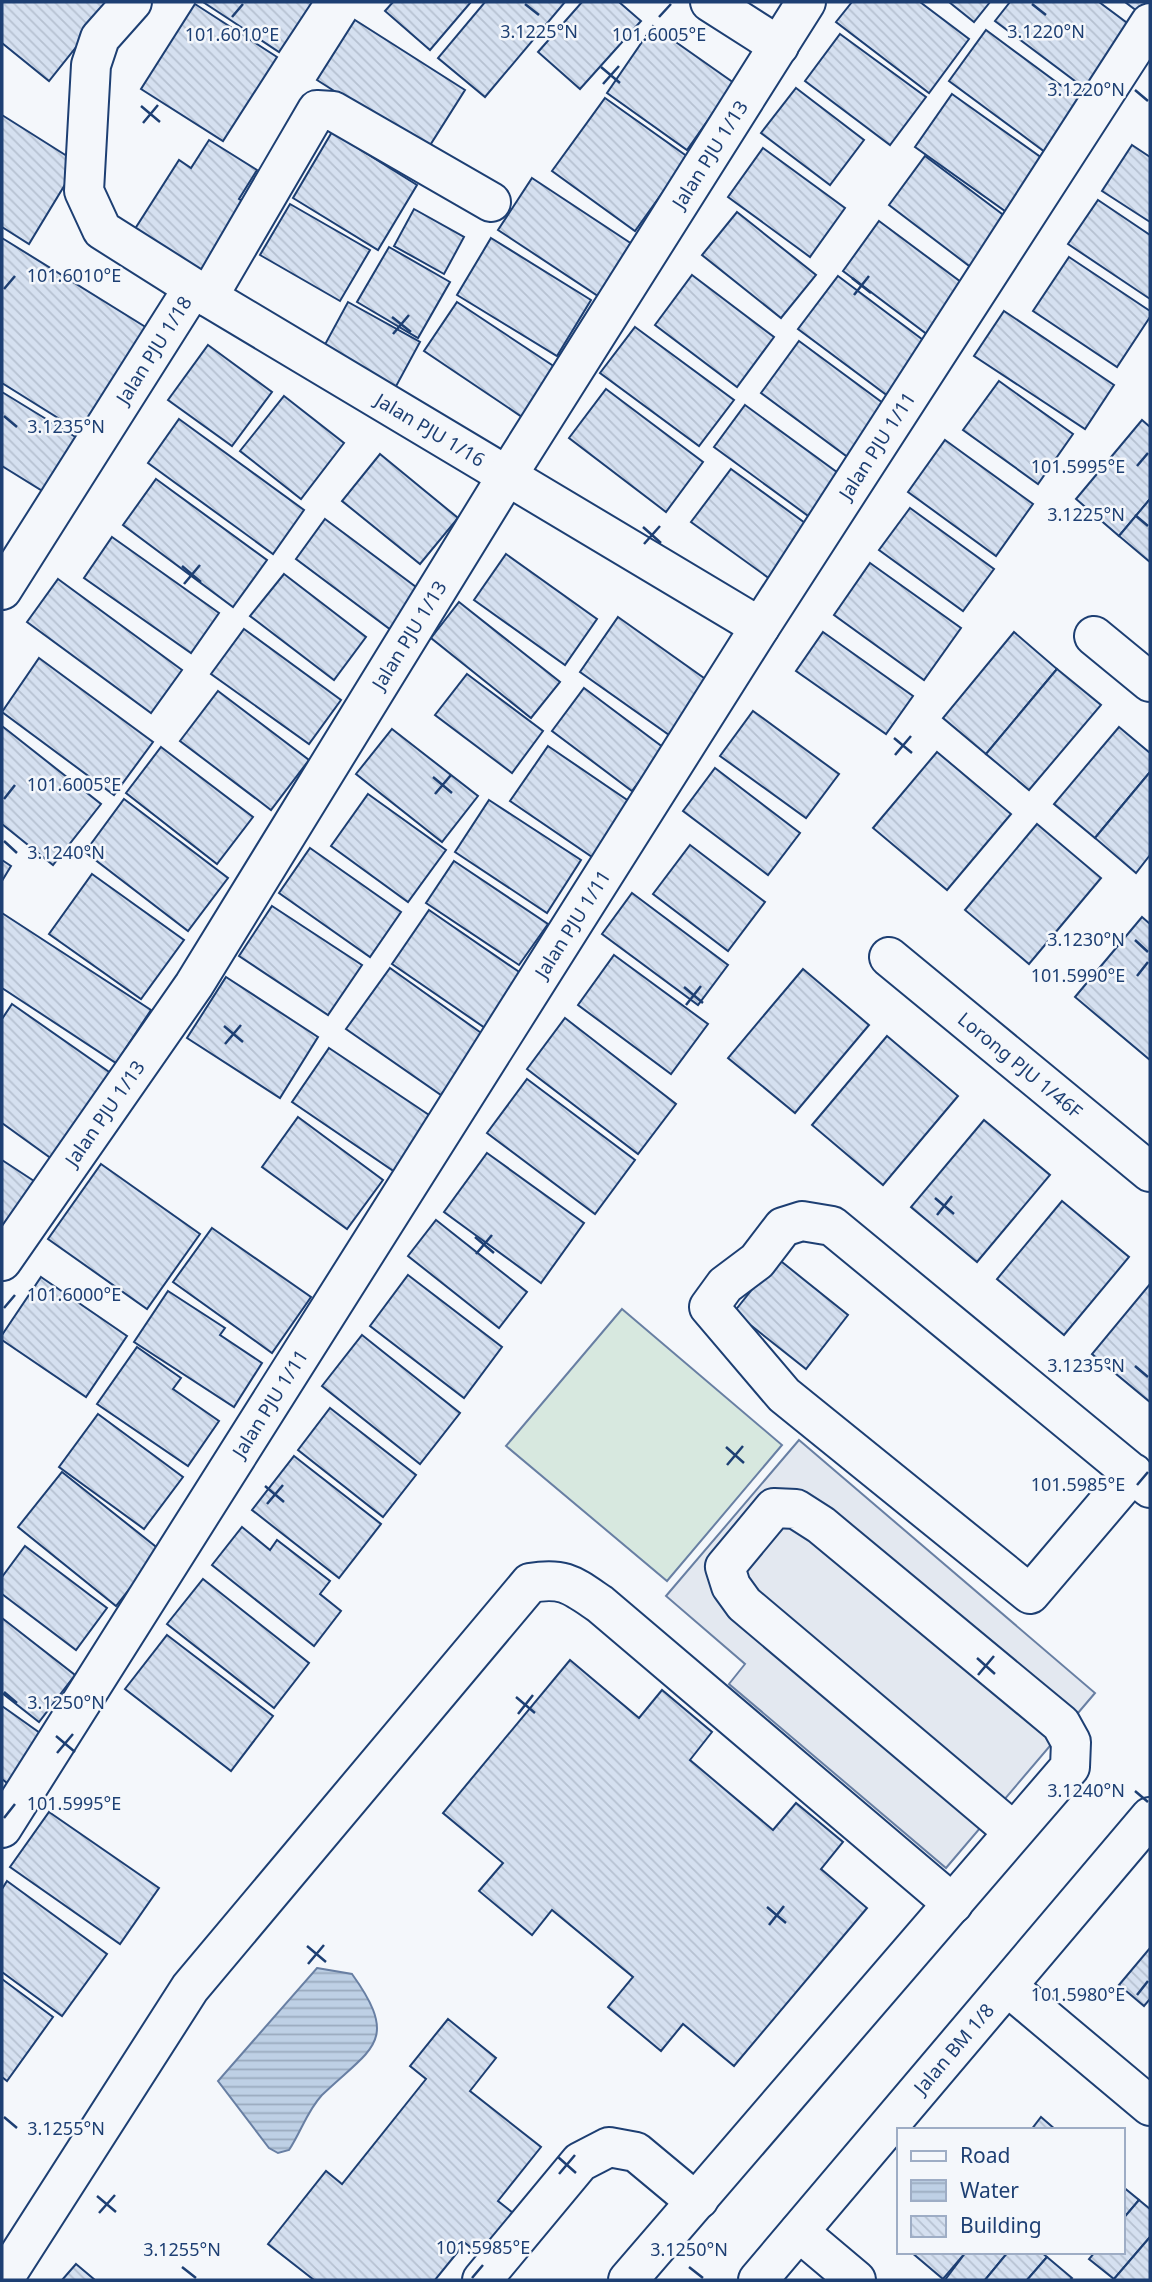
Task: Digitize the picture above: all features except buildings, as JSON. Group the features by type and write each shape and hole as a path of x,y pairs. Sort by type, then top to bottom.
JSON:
{"street":[{"name":"Jalan PJU 1/16","path":"132,2 100,38 91,65 83,191 102,230 200,293 760,626"},
{"path":"710,2 779,46"},
{"name":"Jalan PJU 1/13","path":"2,1261 194,985 507,477 806,2"},
{"name":"Jalan PJU 1/11","path":"2,1828 760,626 1150,23"},
{"name":"Jalan PJU 1/18","path":"2,590 200,293 317,110 333,111 491,202"},
{"path":"1094,636 1150,682"},
{"name":"Lorong PJU 1/46F","path":"889,957 1150,1172"},
{"path":"803,1221 832,1226 1142,1480 1030,1594 784,1395 709,1307 725,1285 757,1261 783,1227 803,1221"},
{"path":"628,2280 699,2199 1070,1767 1071,1742 1061,1724 821,1525 796,1509 774,1508 725,1567 732,1586 744,1604 1014,1832"},
{"path":"3,2280 190,1988 530,1583 552,1579 569,1583 600,1604 953,1904"},
{"name":"Jalan BM 1/8","path":"758,2280 1150,1817"},
{"path":"1007,1986 1150,2106"},
{"path":"482,2280 580,2162 609,2147 636,2152 690,2197 699,2199"},
{"path":"799,2232 856,2280"}],"shaded area":[{"path":"622,1309 782,1445 667,1581 506,1446"},
{"path":"799,1440 1095,1693 946,1868 729,1684 745,1664 666,1596"}],"water":[{"path":"317,1968 352,1974 367,1997 375,2015 377,2030 374,2042 366,2054 317,2101 289,2150 278,2153 269,2148 218,2081"}]}
